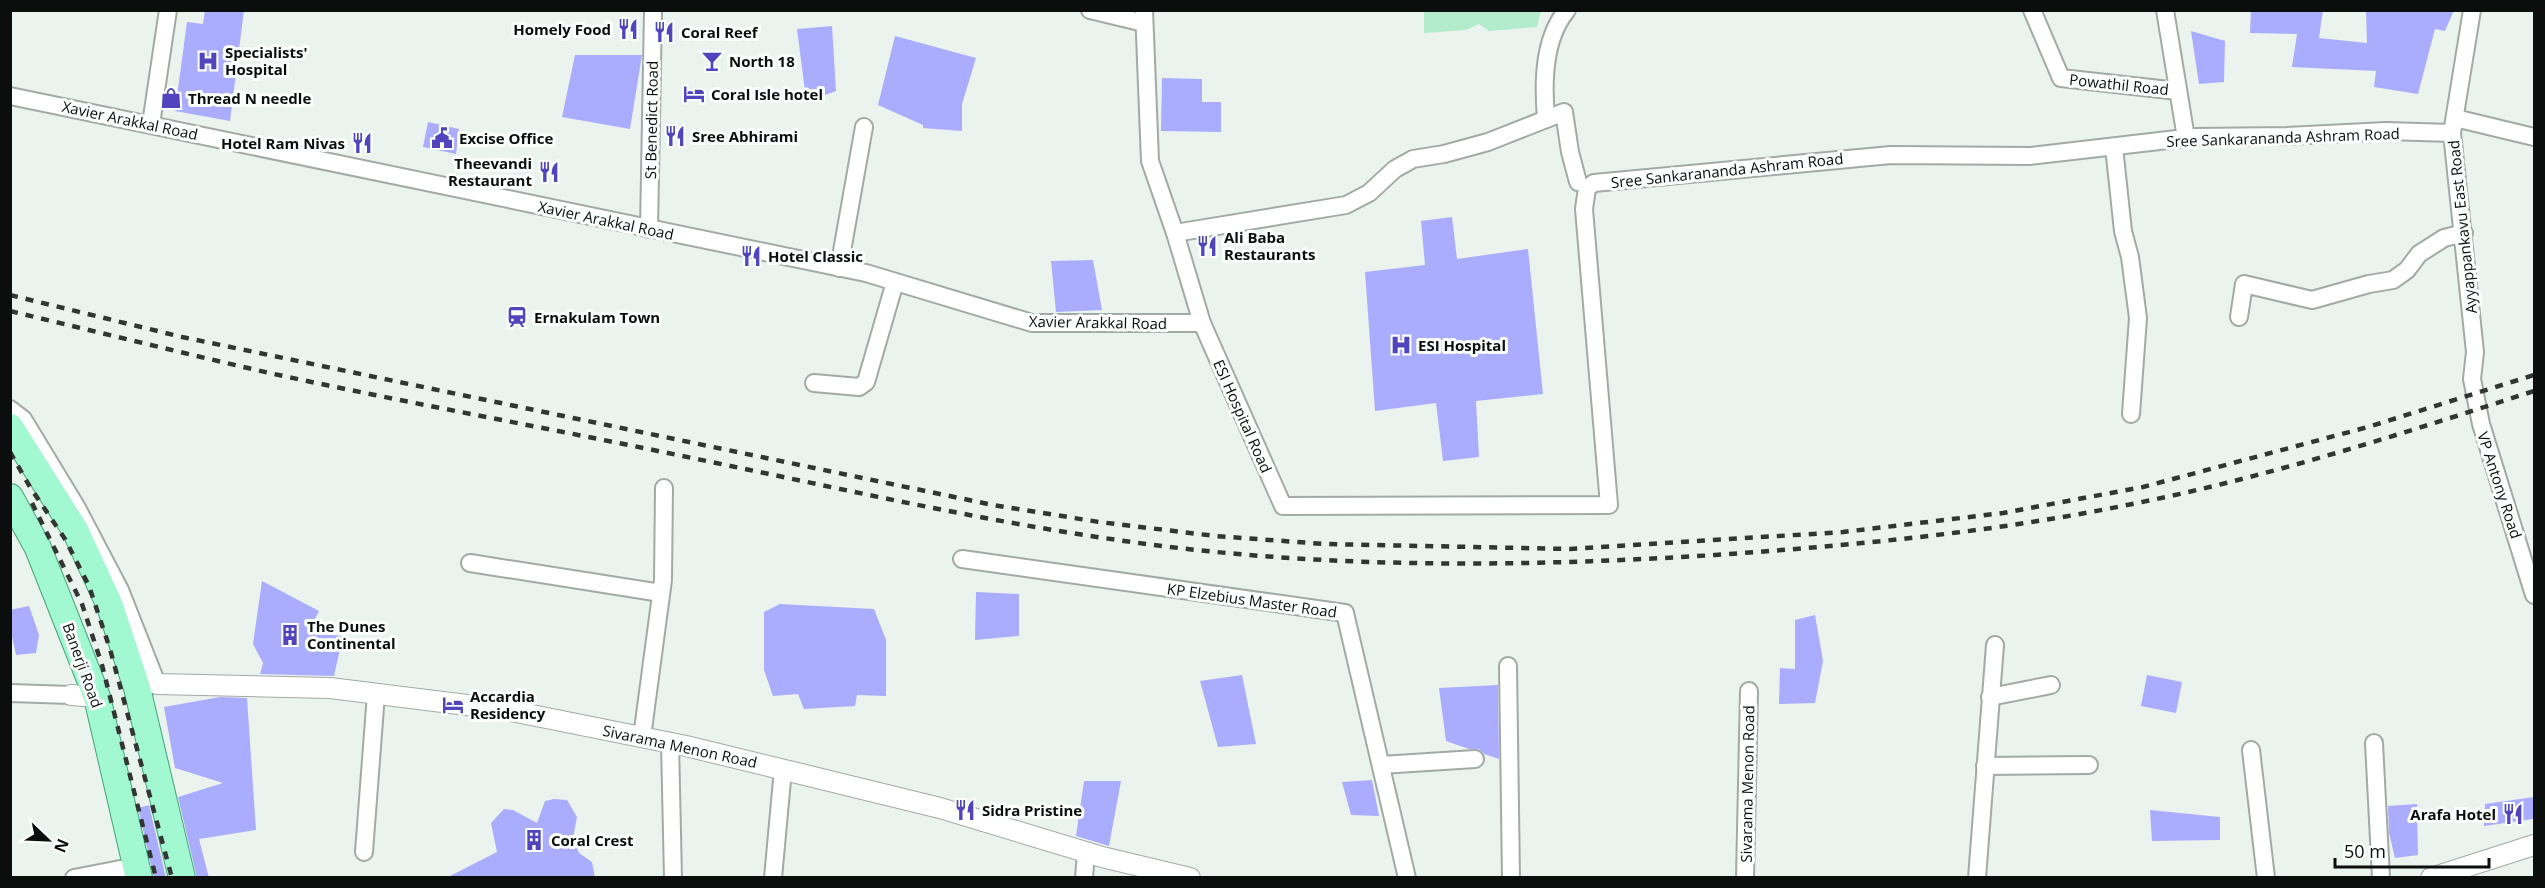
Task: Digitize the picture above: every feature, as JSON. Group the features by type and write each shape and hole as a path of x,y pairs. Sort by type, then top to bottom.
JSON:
{"main road":[{"path":"10,427 75,530 147,686 182,878"},
{"name":"Banerji Road","path":"10,496 38,548 97,697 137,872"}],"street":[{"path":"151,124 168,10"},
{"name":"St Benedict Road","path":"649,229 653,10"},
{"path":"1090,10 1144,17"},
{"path":"1546,119 1544,93 1550,45 1557,21 1567,10"},
{"name":"Powathil Road","path":"2032,10 2061,78 2178,91"},
{"path":"2165,10 2186,138"},
{"name":"Ayyappankavu East Road","path":"2472,10 2454,126 2475,352 2472,379 2478,409"},
{"name":"ESI Hospital Road","path":"1144,17 1150,161 1202,323 1283,506 1609,505"},
{"name":"Xavier Arakkal Road","path":"10,96 839,268 1032,323 1202,323"},
{"path":"1175,233 1346,205 1369,193 1395,169 1413,159 1444,154 1488,142 1564,112 1570,152 1578,182"},
{"name":"Sree Sankarananda Ashram Road","path":"1609,505 1584,209 1587,188 1594,183 1891,155 2030,156 2186,138 2287,136 2454,126 2535,137"},
{"path":"839,268 864,127"},
{"path":"2114,147 2123,231 2130,257 2138,318 2130,414"},
{"path":"2239,317 2244,284 2312,300 2369,284 2393,280 2407,270 2419,254 2444,238 2464,233"},
{"path":"814,383 859,387 866,382 894,282"},
{"path":"10,409 22,418 77,508 120,590 147,686"},
{"name":"VP Antony Road","path":"2478,409 2535,595"},
{"path":"642,737 662,593 664,488"},
{"name":"KP Elzebius Master Road","path":"962,559 1345,613 1407,878"},
{"path":"470,563 662,593"},
{"path":"1977,878 1995,645"},
{"path":"1508,666 1511,878"},
{"path":"1990,697 2051,685"},
{"name":"Sivarama Menon Road","path":"147,686 330,688 507,710 670,742 783,769 940,808 1086,852 1190,878"},
{"name":"Sivarama Menon Road","path":"1746,878 1749,691"},
{"path":"10,693 97,697"},
{"path":"364,852 376,694"},
{"path":"670,742 673,878"},
{"path":"2374,743 2380,878"},
{"path":"2251,750 2266,878"},
{"path":"1381,765 1475,759"},
{"path":"1985,766 2089,765"},
{"path":"773,878 783,769"},
{"path":"2431,878 2535,845"},
{"path":"1084,878 1086,852"},
{"path":"74,878 137,872"}],"green space":[{"path":"1424,10 1541,11 1537,27 1489,31 1479,24 1466,30 1424,33"}],"building":[{"path":"205,10 244,10 230,121 175,111 187,22 203,24"},
{"path":"2251,10 2323,10 2319,38 2367,43 2366,10 2454,10 2445,31 2435,29 2418,94 2374,87 2376,71 2292,67 2297,34 2250,33"},
{"path":"832,26 836,91 806,99 797,29"},
{"path":"2191,31 2225,41 2224,82 2199,84"},
{"path":"895,36 976,58 962,104 962,131 923,128 923,125 878,105"},
{"path":"575,55 642,55 630,129 562,117"},
{"path":"1162,78 1202,79 1202,102 1221,102 1221,132 1161,131"},
{"name":"Excise Office","path":"428,122 459,129 456,154 423,147"},
{"name":"ESI Hospital","path":"1452,217 1457,259 1528,249 1543,394 1476,401 1479,457 1443,461 1436,403 1375,411 1365,272 1425,265 1421,221"},
{"path":"1093,260 1102,310 1056,312 1051,261"},
{"name":"The Dunes Continental","path":"262,581 319,611 308,633 343,636 334,676 260,674 263,663 253,644"},
{"path":"976,592 1019,594 1019,636 975,640"},
{"path":"780,604 874,609 886,640 886,696 857,695 855,706 804,709 798,694 773,696 764,670 764,612"},
{"path":"29,606 39,635 36,653 16,655 10,627 10,610"},
{"path":"1815,615 1823,661 1815,703 1779,704 1780,668 1795,669 1795,620"},
{"path":"1242,675 1256,744 1218,747 1200,681"},
{"path":"2147,675 2182,682 2176,713 2141,706"},
{"path":"1498,685 1499,759 1484,754 1479,749 1469,749 1446,741 1439,688"},
{"path":"220,697 247,698 256,830 199,839 209,878 197,878 178,797 223,783 175,768 164,707"},
{"path":"1372,780 1379,816 1351,815 1342,782"},
{"path":"1084,781 1121,781 1109,846 1076,836"},
{"path":"2534,797 2533,819 2484,826 2485,804"},
{"name":"Coral Crest","path":"567,800 577,817 573,838 579,853 592,862 595,878 446,878 497,852 491,823 504,809 513,810 537,823 545,801"},
{"path":"2417,804 2418,855 2395,858 2389,833 2388,806"},
{"path":"149,805 166,878 154,878 138,808"},
{"path":"2150,810 2220,817 2220,840 2152,841"}],"railway":[{"path":"10,295 182,337 993,505 1099,522 1215,536 1325,544 1570,549 1843,532 2003,513 2143,487 2368,427 2534,375"},
{"path":"10,311 274,374 964,514 1169,547 1297,558 1416,563 1536,563 1715,555 1822,547 1980,530 2137,503 2238,480 2387,438 2534,391"},
{"path":"10,452 65,539 89,586 110,649 172,878"},
{"path":"32,503 82,604 102,665 156,878"}],"place":[{"name":"Homely Food","path":"628,29"},
{"name":"Coral Reef","path":"664,32"},
{"name":"Specialists' Hospital","path":"208,61"},
{"name":"North 18","path":"712,61"},
{"name":"Coral Isle hotel","path":"694,94"},
{"name":"Thread N needle","path":"171,98"},
{"name":"Sree Abhirami","path":"675,136"},
{"name":"Excise Office","path":"442,138"},
{"name":"Hotel Ram Nivas","path":"362,143"},
{"name":"Theevandi Restaurant","path":"549,172"},
{"name":"Ali Baba Restaurants","path":"1207,246"},
{"name":"Hotel Classic","path":"751,256"},
{"name":"Ernakulam Town","path":"517,317"},
{"name":"ESI Hospital","path":"1401,345"},
{"name":"The Dunes Continental","path":"290,635"},
{"name":"Accardia Residency","path":"453,705"},
{"name":"Sidra Pristine","path":"965,810"},
{"name":"Arafa Hotel","path":"2513,814"},
{"name":"Coral Crest","path":"534,840"}]}
